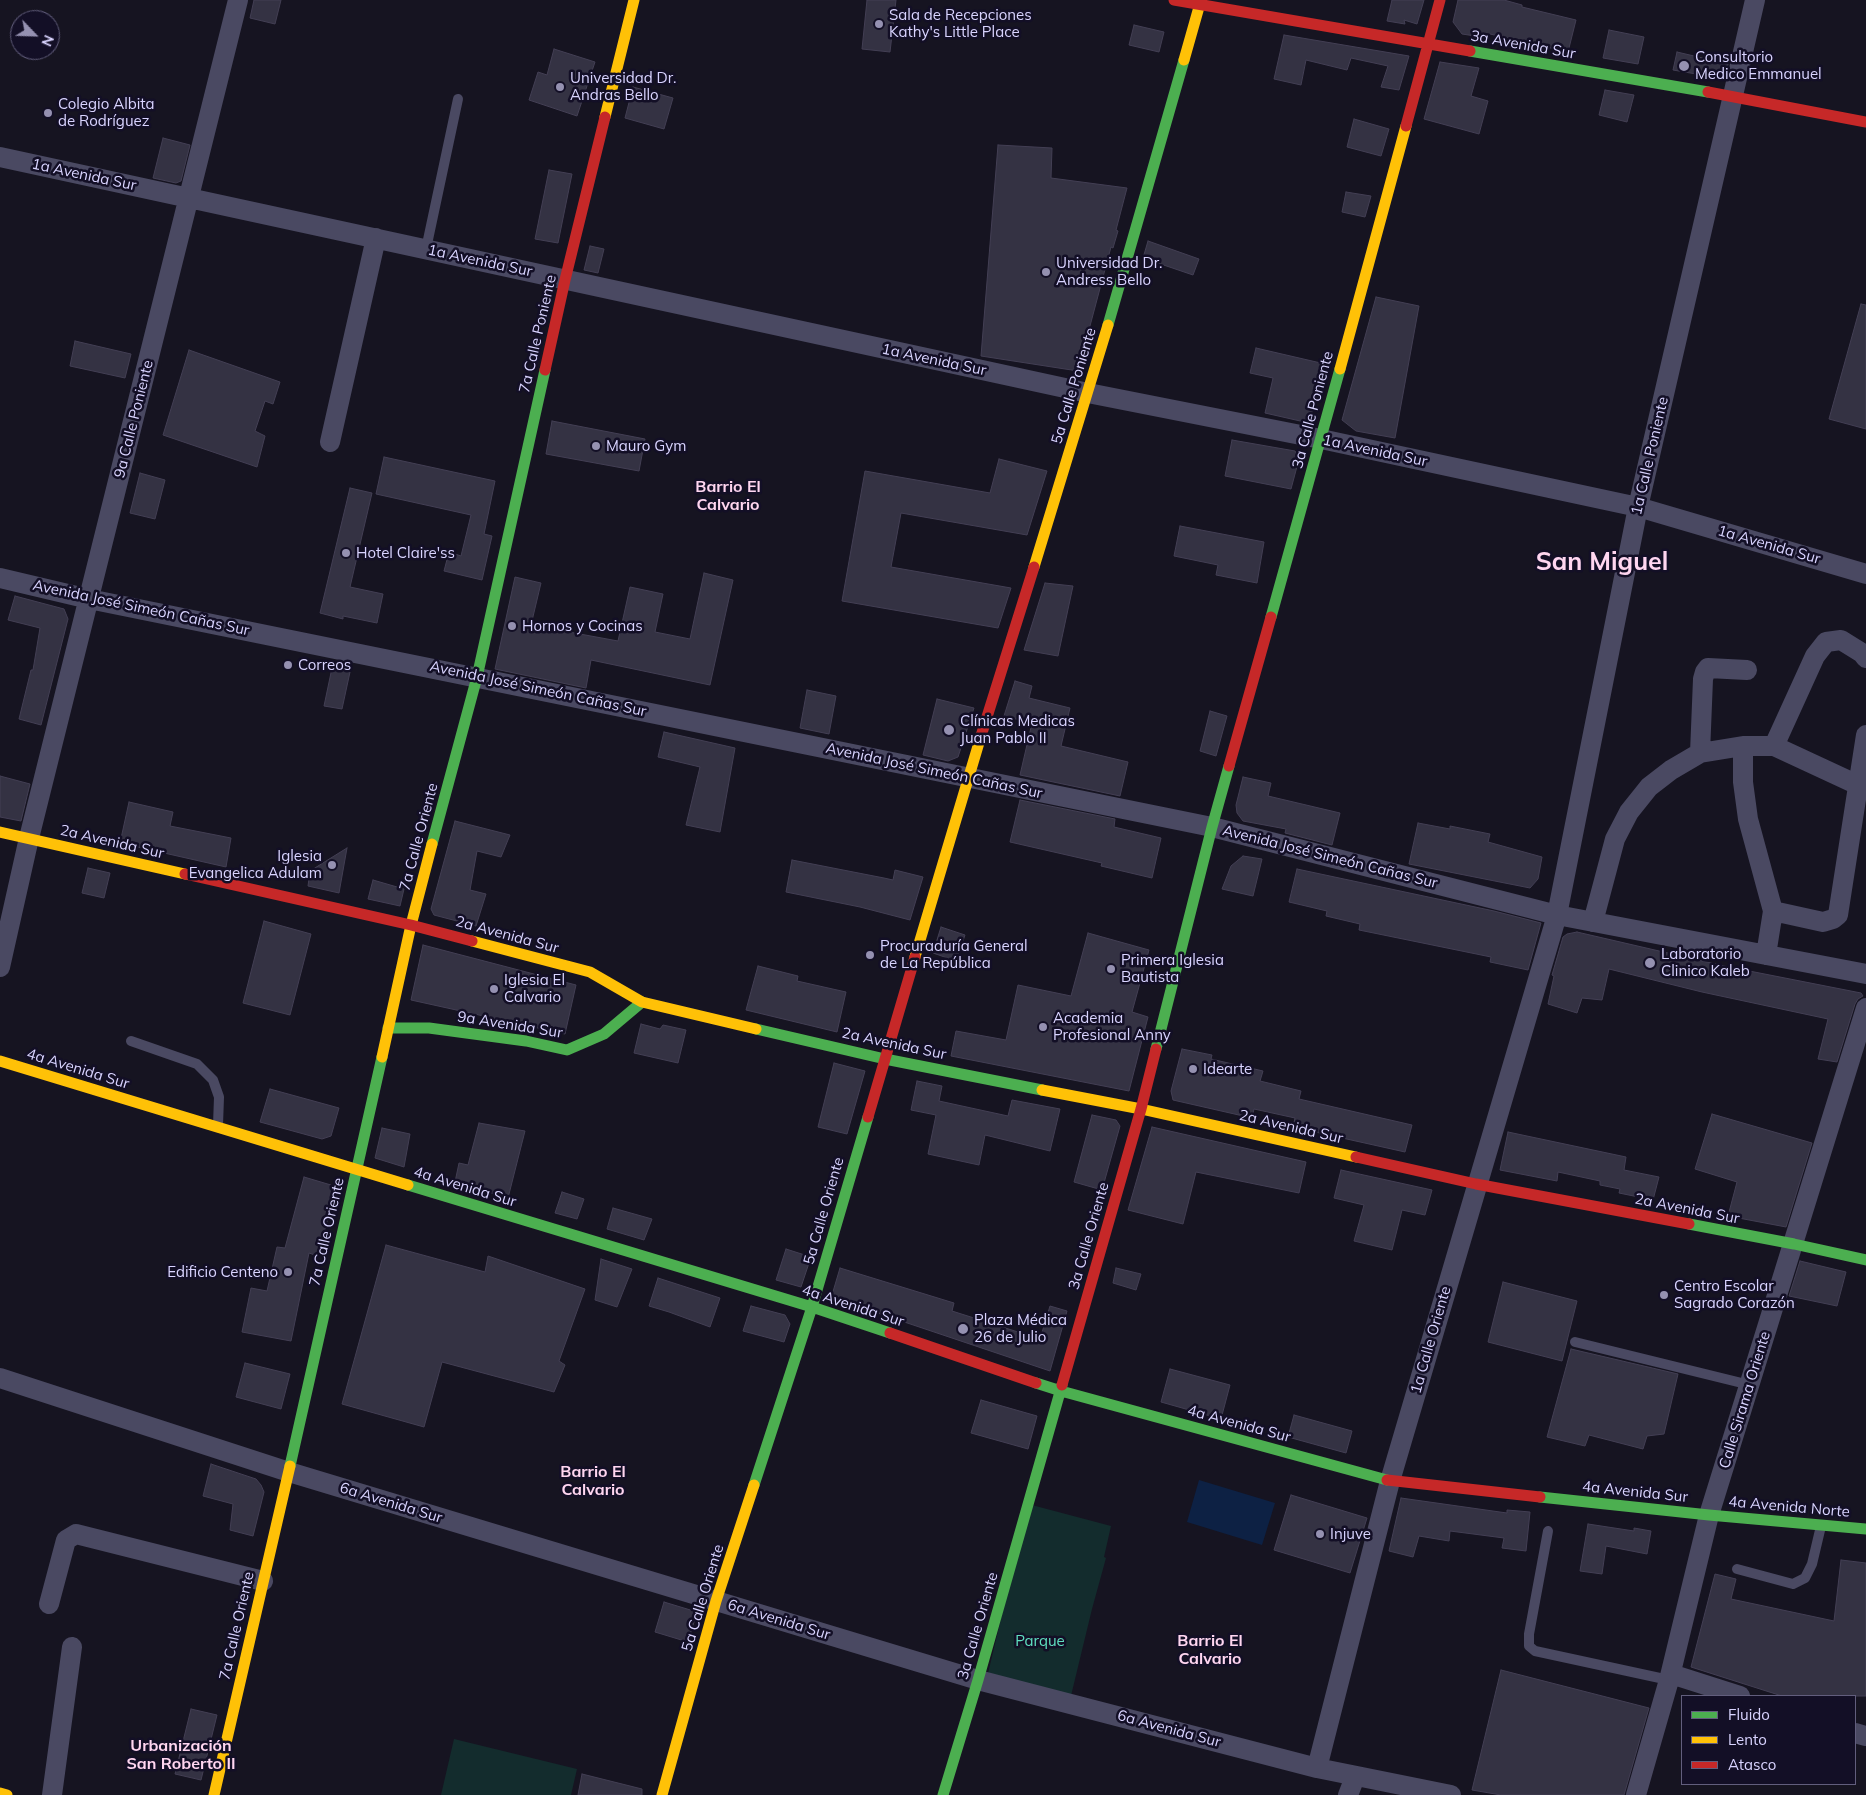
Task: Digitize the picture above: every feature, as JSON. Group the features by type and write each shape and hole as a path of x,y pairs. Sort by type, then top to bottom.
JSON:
{"street":[{"name":"9a Calle Poniente","path":"0,967 29,838 238,0"},
{"name":"7a Calle Poniente","path":"477,677 565,280 634,0"},
{"name":"3a Avenida Sur","path":"1174,0 1200,2 1428,44 1732,96 1866,122"},
{"name":"3a Calle Poniente","path":"1212,827 1321,439 1440,0"},
{"name":"1a Calle Poniente","path":"1556,915 1638,507 1755,0"},
{"name":"5a Calle Poniente","path":"968,778 1088,393 1200,2"},
{"name":"1a Avenida Sur","path":"0,157 1088,393 1321,439 1638,507 1866,574"},
{"path":"330,442 376,238"},
{"name":"Avenida José Simeón Cañas Sur","path":"0,578 89,598 1212,827 1556,915 1866,974"},
{"path":"1774,746 1816,656 1826,642 1840,640 1862,653 1866,658"},
{"path":"1700,754 1703,678 1705,672 1708,668 1747,670"},
{"name":"7a Calle Oriente","path":"214,1795 289,1472 411,925 477,677"},
{"path":"1773,911 1823,922 1833,919 1838,915 1866,735"},
{"path":"1742,746 1743,782 1748,819 1773,911 1766,955"},
{"path":"1593,922 1614,839 1629,812 1649,788 1671,770 1700,754 1742,746 1774,746 1858,785"},
{"name":"5a Calle Oriente","path":"662,1795 716,1602 812,1307 968,778"},
{"name":"3a Calle Oriente","path":"943,1795 978,1680 1141,1109 1212,827"},
{"name":"2a Avenida Sur","path":"0,832 411,925 590,972 642,1002 885,1059 1141,1109 1476,1184 1794,1244 1866,1260"},
{"name":"1a Calle Oriente","path":"1317,1768 1390,1481 1556,915"},
{"name":"9a Avenida Sur","path":"388,1028 429,1028 526,1041 567,1050 604,1034 642,1002"},
{"name":"Calle Sirama Oriente","path":"1636,1795 1670,1677 1709,1516 1866,1008"},
{"name":"4a Avenida Sur","path":"0,1061 812,1307 1061,1391 1390,1481 1709,1516"},
{"name":"6a Avenida Sur","path":"0,1378 289,1472 978,1680 1317,1768 1351,1786 1451,1795"},
{"name":"4a Avenida Norte","path":"1709,1516 1866,1529"},
{"path":"49,1604 66,1540 76,1534 263,1581"},
{"path":"52,1795 72,1647"},
{"path":"1670,1677 1736,1695"},
{"path":"0,1792 7,1795"}],"lane":[{"path":"426,250 458,99"},
{"path":"131,1041 197,1064 213,1080 219,1097 218,1127"},
{"path":"1575,1342 1750,1385"},
{"path":"1737,1568 1793,1584 1805,1578 1812,1564 1821,1525"},
{"path":"1548,1531 1529,1634 1529,1646 1535,1651 1670,1677"}],"green space":[{"name":"Parque","path":"1028,1504 1111,1526 1104,1557 1106,1558 1069,1704 986,1682"},
{"path":"454,1739 577,1769 571,1795 441,1795"}],"water":[{"path":"1199,1480 1275,1503 1262,1545 1187,1522"}],"building":[{"path":"254,0 281,0 275,24 250,18"},
{"name":"Sala de Recepciones Kathy's Little Place","path":"867,0 896,0 890,52 862,49"},
{"path":"1392,0 1424,0 1417,24 1404,20 1405,24 1387,21"},
{"path":"1458,0 1504,0 1522,5 1522,7 1576,20 1568,52 1490,34 1488,38 1462,34 1453,22"},
{"path":"1134,25 1164,32 1159,52 1129,45"},
{"path":"1609,30 1644,37 1638,64 1603,58"},
{"path":"1284,35 1409,56 1399,90 1381,87 1388,66 1351,58 1347,70 1306,60 1301,85 1274,79"},
{"name":"Universidad Dr. Andras Bello","path":"554,49 595,62 577,116 529,100 538,72 547,75"},
{"path":"1677,52 1728,64 1725,79 1673,70"},
{"path":"1440,62 1479,68 1471,96 1488,101 1479,134 1424,119"},
{"path":"633,87 673,98 664,129 625,118"},
{"path":"1605,90 1634,95 1627,122 1599,115"},
{"path":"1354,119 1389,129 1381,156 1347,147"},
{"path":"163,138 190,145 181,181 176,183 153,178"},
{"name":"Universidad Dr. Andress Bello","path":"998,145 1052,148 1051,178 1127,188 1116,230 1118,231 1113,248 1111,247 1078,371 981,356"},
{"path":"549,170 572,174 558,243 535,239"},
{"path":"1346,192 1371,196 1365,217 1342,212"},
{"path":"1148,241 1199,259 1193,275 1143,258"},
{"path":"590,246 604,249 598,273 584,270"},
{"path":"1376,297 1419,306 1395,438 1356,431 1342,420"},
{"path":"1861,304 1866,305 1866,429 1829,419"},
{"path":"75,341 131,354 125,378 70,366"},
{"path":"1256,348 1325,364 1309,423 1265,413 1273,378 1250,373"},
{"path":"189,350 280,382 273,404 265,401 255,431 265,436 257,467 163,435"},
{"name":"Mauro Gym","path":"552,421 645,439 639,471 546,454"},
{"path":"1232,440 1295,451 1299,459 1291,489 1225,476"},
{"path":"384,457 495,481 484,534 492,536 482,580 444,571 449,552 461,556 471,515 376,494"},
{"path":"999,459 1047,471 1027,535 901,513 891,567 1011,588 998,628 842,601 865,471 990,493"},
{"path":"140,473 165,480 155,519 130,513"},
{"name":"Hotel Claire'ss","path":"350,488 372,493 350,587 383,594 377,623 343,616 343,619 320,613"},
{"path":"1180,526 1264,542 1257,583 1216,575 1218,565 1174,556"},
{"path":"704,573 733,580 710,685 591,660 586,688 495,669 515,577 541,583 531,625 618,641 630,587 663,594 655,632 690,639"},
{"path":"1045,583 1073,586 1058,656 1024,650"},
{"path":"15,596 64,609 68,619 41,725 19,719 31,670 33,670 40,628 8,620"},
{"path":"332,668 350,672 342,709 324,706"},
{"path":"1015,681 1032,686 1029,698 1070,708 1061,746 1128,762 1120,796 1020,775 1032,723 1004,716"},
{"path":"807,690 836,696 829,734 800,728"},
{"name":"Clínicas Medicas Juan Pablo II","path":"937,699 974,708 958,757 948,761 923,755"},
{"path":"1210,711 1227,716 1216,756 1200,751"},
{"path":"664,732 735,748 720,832 686,825 700,767 658,757"},
{"path":"0,776 30,784 21,821 0,817"},
{"path":"1243,777 1271,783 1268,796 1340,813 1332,845 1285,833 1286,829 1243,821 1237,813 1236,805"},
{"path":"1020,800 1115,819 1114,827 1161,838 1152,878 1101,866 1102,863 1010,842"},
{"path":"129,802 173,812 170,826 231,838 226,867 120,843"},
{"path":"455,821 510,835 501,857 477,851 470,890 486,894 476,926 434,915 431,909"},
{"path":"1418,823 1450,829 1450,826 1490,834 1488,842 1542,857 1538,879 1530,888 1409,864"},
{"name":"Iglesia Evangelica Adulam","path":"347,848 339,893 308,886 310,871"},
{"path":"1243,856 1262,859 1253,896 1222,889 1231,866"},
{"path":"792,860 893,880 895,870 923,877 910,920 860,907 786,892"},
{"path":"88,868 110,873 104,898 82,893"},
{"path":"1297,869 1494,911 1541,923 1528,970 1490,962 1491,957 1359,930 1360,924 1326,916 1327,911 1289,902"},
{"path":"373,880 404,889 400,906 368,899"},
{"path":"264,921 311,934 290,1015 243,1003"},
{"path":"941,927 965,935 956,961 933,953"},
{"path":"1577,932 1724,966 1861,993 1863,996 1855,1004 1837,1062 1818,1059 1828,1019 1702,992 1609,969 1602,1000 1582,998 1577,1013 1548,1004 1554,976 1552,975 1563,937"},
{"path":"1088,933 1149,950 1132,1012 1148,1017 1129,1091 951,1056 956,1031 1006,1040 1018,985 1071,996"},
{"name":"Iglesia El Calvario","path":"423,945 576,985 565,1034 411,1000"},
{"path":"758,966 798,976 797,981 846,992 837,1032 746,1010"},
{"path":"641,1024 660,1029 663,1025 686,1030 678,1063 634,1053"},
{"path":"1182,1049 1212,1055 1211,1059 1263,1071 1260,1081 1301,1091 1299,1099 1412,1125 1405,1152 1293,1127 1295,1118 1254,1109 1252,1118 1173,1100 1171,1091"},
{"path":"834,1063 865,1071 847,1134 818,1127"},
{"path":"917,1081 942,1086 939,1101 1008,1116 1012,1100 1060,1109 1050,1151 985,1135 979,1165 928,1154 936,1115 911,1110"},
{"path":"270,1089 339,1108 331,1136 322,1139 260,1122"},
{"path":"1712,1114 1812,1143 1786,1227 1728,1216 1737,1182 1695,1169"},
{"path":"1092,1115 1116,1120 1120,1126 1102,1190 1074,1182"},
{"path":"479,1123 525,1131 508,1198 455,1182 459,1163 468,1165"},
{"path":"1152,1127 1306,1162 1299,1193 1196,1172 1183,1224 1128,1210"},
{"path":"382,1128 410,1134 404,1167 375,1158"},
{"path":"1508,1132 1626,1157 1624,1170 1659,1177 1653,1200 1619,1193 1620,1189 1600,1185 1600,1181 1558,1172 1557,1181 1500,1170"},
{"path":"1341,1170 1432,1190 1425,1215 1402,1210 1392,1250 1354,1241 1364,1205 1334,1198"},
{"path":"304,1177 331,1185 335,1191 318,1256 309,1253 291,1341 242,1332 251,1288 267,1291 277,1247 285,1248"},
{"path":"562,1192 584,1199 577,1219 555,1213"},
{"path":"613,1208 652,1219 644,1240 607,1229"},
{"path":"386,1245 485,1272 488,1256 585,1289 559,1361 565,1365 554,1392 442,1362 424,1427 342,1404"},
{"path":"786,1249 811,1257 801,1287 776,1280"},
{"path":"601,1259 632,1269 617,1307 595,1300"},
{"path":"1800,1261 1846,1272 1837,1306 1789,1296"},
{"path":"840,1268 954,1303 952,1311 1040,1339 1050,1306 1067,1311 1050,1371 833,1298 832,1295"},
{"path":"1116,1268 1141,1274 1136,1290 1113,1283"},
{"path":"658,1278 720,1298 710,1327 649,1306"},
{"path":"1503,1282 1577,1301 1562,1361 1488,1342"},
{"path":"751,1306 785,1315 790,1324 784,1342 743,1331"},
{"path":"1571,1349 1678,1374 1664,1434 1647,1436 1643,1449 1589,1435 1585,1446 1547,1437"},
{"path":"245,1363 290,1374 281,1409 236,1397"},
{"path":"1170,1369 1230,1385 1221,1419 1161,1402"},
{"path":"981,1400 1037,1416 1028,1449 971,1433"},
{"path":"1294,1415 1352,1431 1346,1453 1288,1437"},
{"path":"211,1464 256,1479 261,1485 264,1492 253,1536 230,1530 233,1504 203,1496"},
{"name":"Injuve","path":"1291,1495 1367,1518 1350,1573 1274,1550"},
{"path":"1401,1498 1507,1513 1507,1510 1530,1512 1526,1551 1502,1548 1504,1538 1450,1531 1449,1541 1419,1536 1413,1557 1389,1551"},
{"path":"1588,1524 1634,1531 1634,1528 1651,1531 1647,1554 1606,1546 1602,1574 1580,1571"},
{"path":"1841,1560 1866,1563 1866,1696 1779,1695 1691,1667 1715,1574 1736,1579 1731,1599 1834,1621"},
{"path":"664,1602 697,1612 688,1642 655,1632"},
{"path":"1501,1670 1649,1708 1624,1795 1501,1795 1472,1790"},
{"path":"191,1709 217,1715 201,1780 175,1774"},
{"path":"582,1774 642,1789 642,1795 578,1795"}],"traffic: fast":[{"path":"1470,51 1708,92"},
{"path":"1108,325 1184,60"},
{"path":"1271,617 1340,369"},
{"path":"432,844 477,677 545,370"},
{"path":"1156,1049 1229,766"},
{"path":"388,1028 429,1028 526,1041 567,1050 604,1034 642,1002"},
{"path":"756,1029 885,1059 1042,1090"},
{"path":"290,1466 382,1057"},
{"path":"754,1485 812,1307 868,1117"},
{"path":"408,1185 812,1307 890,1333"},
{"path":"1689,1224 1866,1260"},
{"path":"1036,1383 1387,1480"},
{"path":"943,1795 978,1680 1062,1385"},
{"path":"1540,1497 1866,1529"}],"traffic: slow":[{"path":"605,117 634,0"},
{"path":"1184,60 1201,0"},
{"path":"1340,369 1406,126"},
{"path":"1034,567 1108,325"},
{"path":"915,957 981,736"},
{"path":"0,832 185,874"},
{"path":"382,1057 411,925 432,844"},
{"path":"472,941 590,972 642,1002 756,1029"},
{"path":"0,1061 408,1185"},
{"path":"1042,1090 1141,1109 1356,1157"},
{"path":"214,1795 290,1466"},
{"path":"662,1795 716,1601 754,1485"},
{"path":"0,1793 7,1795"}],"traffic: jam":[{"path":"1174,0 1470,51"},
{"path":"1406,126 1440,0"},
{"path":"1708,92 1866,122"},
{"path":"545,370 605,117"},
{"path":"981,736 1034,567"},
{"path":"1229,766 1271,617"},
{"path":"185,874 411,925 472,941"},
{"path":"868,1117 915,957"},
{"path":"1062,1385 1141,1109 1156,1049"},
{"path":"1356,1157 1476,1184 1689,1224"},
{"path":"890,1333 1036,1383"},
{"path":"1387,1480 1540,1497"}],"place":[{"name":"Sala de Recepciones Kathy's Little Place","path":"879,24"},
{"name":"Consultorio Medico Emmanuel","path":"1684,66"},
{"name":"Universidad Dr. Andras Bello","path":"560,87"},
{"name":"Colegio Albita de Rodríguez","path":"48,113"},
{"name":"Universidad Dr. Andress Bello","path":"1046,272"},
{"name":"Mauro Gym","path":"596,446"},
{"name":"Hotel Claire'ss","path":"346,553"},
{"name":"Hornos y Cocinas","path":"512,626"},
{"name":"Correos","path":"288,665"},
{"name":"Clínicas Medicas Juan Pablo II","path":"949,730"},
{"name":"Iglesia Evangelica Adulam","path":"332,865"},
{"name":"Procuraduría General de La República","path":"870,955"},
{"name":"Laboratorio Clinico Kaleb","path":"1650,963"},
{"name":"Primera Iglesia Bautista","path":"1111,969"},
{"name":"Iglesia El Calvario","path":"494,989"},
{"name":"Academia Profesional Anny","path":"1043,1027"},
{"name":"Idearte","path":"1193,1069"},
{"name":"Edificio Centeno","path":"288,1272"},
{"name":"Centro Escolar Sagrado Corazón","path":"1664,1295"},
{"name":"Plaza Médica 26 de Julio","path":"963,1329"},
{"name":"Injuve","path":"1320,1534"}],"district":[{"name":"Barrio El Calvario","path":"728,496"},
{"name":"San Miguel","path":"1602,562"},
{"name":"Barrio El Calvario","path":"593,1481"},
{"name":"Barrio El Calvario","path":"1210,1650"},
{"name":"Urbanización San Roberto II","path":"181,1755"}]}
